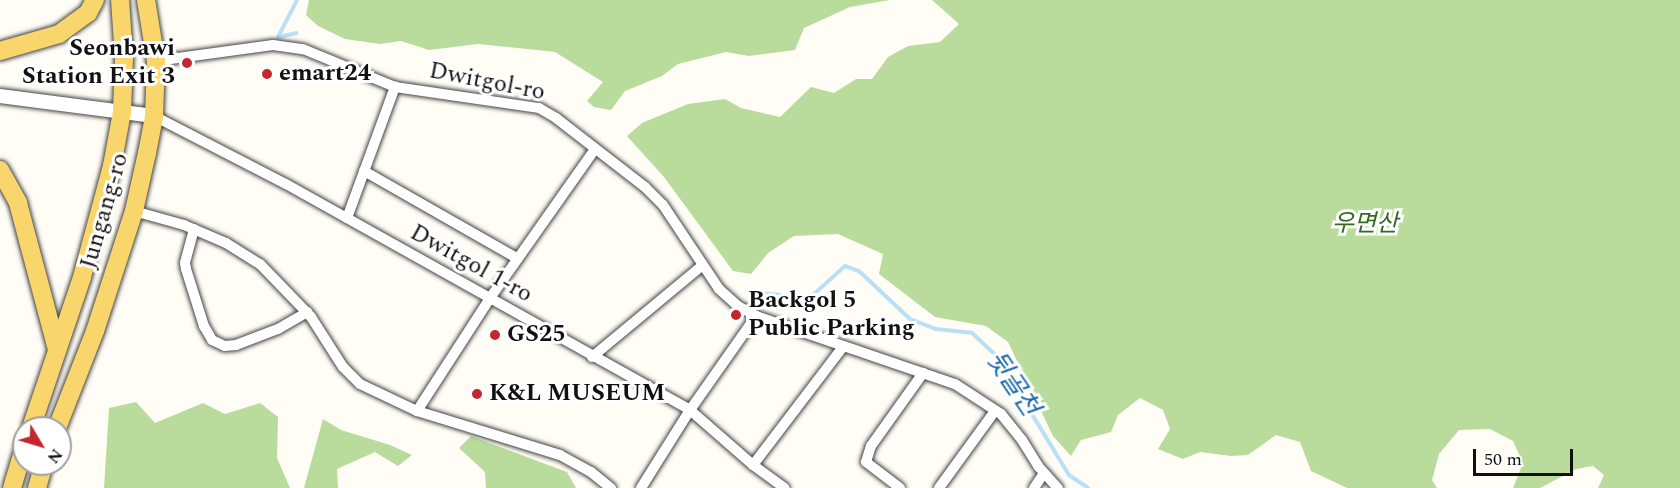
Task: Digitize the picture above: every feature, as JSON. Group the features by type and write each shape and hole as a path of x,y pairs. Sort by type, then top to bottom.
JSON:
{"main road":[{"path":"0,51 59,34 88,13 95,0"},
{"name":"Jungang-ro","path":"35,416 82,278 112,166 122,112 124,58 120,0"},
{"name":"Jungang-ro","path":"62,416 94,331 134,211 154,116 156,61 146,0"},
{"path":"0,170 18,203 57,351"}],"street":[{"name":"Dwitgol-ro","path":"156,61 273,45 303,49 395,87 539,108 556,118 645,187 663,205 719,289 738,306 756,316 955,384 995,411 1022,440 1044,473 1058,488"},
{"name":"Dwitgol-ro","path":"347,218 395,87"},
{"path":"0,96 154,116"},
{"name":"Dwitgol 1-ro","path":"154,116 347,218 690,410 753,465 785,488"},
{"path":"417,411 490,298 596,149"},
{"path":"364,171 518,259"},
{"path":"134,211 194,229 226,243 260,264 307,312 343,367 360,384 417,411 560,455 591,472 611,488"},
{"path":"194,229 185,263 204,326 212,340 225,346 236,345 278,329 307,312"},
{"path":"592,357 704,265"},
{"path":"641,488 690,410 756,316"},
{"path":"753,465 843,346"},
{"path":"900,488 866,462 871,446 923,373"},
{"path":"939,488 995,411"},
{"path":"1034,488 1044,473"}],"green space":[{"path":"309,0 890,0 850,7 804,28 795,50 749,56 726,52 678,64 662,76 625,91 611,110 594,107 587,101 603,82 555,52 478,44 429,50 401,41 380,44 345,39 318,26 306,15"},
{"name":"우면산","path":"932,0 1680,0 1680,488 1598,488 1604,475 1593,466 1576,469 1540,488 1513,488 1523,463 1513,441 1490,429 1459,430 1439,454 1432,480 1437,488 1347,488 1311,471 1300,442 1276,435 1248,455 1231,456 1200,452 1183,459 1158,449 1170,429 1163,410 1140,398 1118,415 1111,432 1081,440 1071,456 1053,436 1008,342 986,326 935,317 879,274 883,254 838,234 794,236 768,253 751,274 733,271 664,177 627,136 642,123 688,104 725,99 741,108 780,117 811,87 834,93 856,79 872,79 888,57 908,46 940,42 959,24"},
{"path":"136,402 155,423 203,403 225,414 260,403 278,417 277,458 290,488 104,488 109,408"},
{"path":"323,419 341,430 390,445 412,455 398,466 375,452 337,469 338,488 304,488"},
{"path":"471,436 567,472 576,488 486,488 485,472 459,448"}],"waterway":[{"path":"278,37 297,0"},
{"name":"뒷골천","path":"279,37 297,33"},
{"name":"뒷골천","path":"760,293 813,295 845,266 859,271 910,319 936,329 972,333 996,355 1069,475 1088,488"}],"place":[{"name":"Seonbawi Station Exit 3","path":"187,63"},
{"name":"emart24","path":"267,74"},
{"name":"Backgol 5 Public Parking","path":"736,315"},
{"name":"GS25","path":"495,335"},
{"name":"K&L MUSEUM","path":"477,394"}]}
